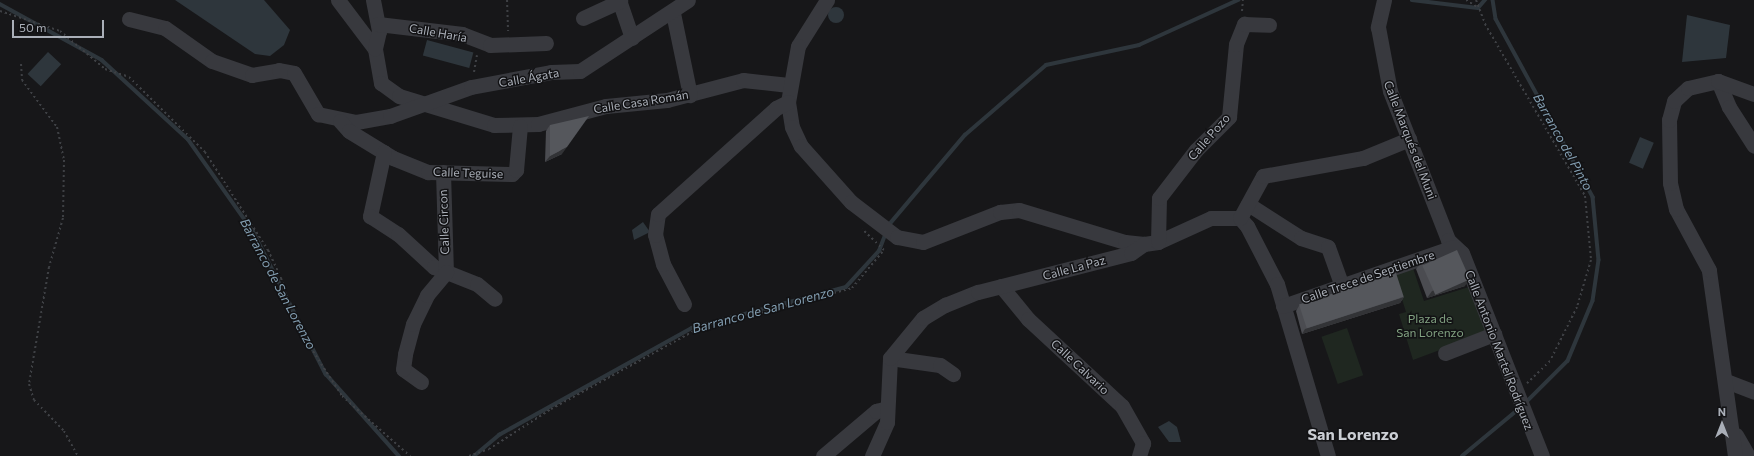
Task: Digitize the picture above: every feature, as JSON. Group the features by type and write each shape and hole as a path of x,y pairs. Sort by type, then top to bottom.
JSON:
{"street":[{"name":"Calle Casa Román","path":"338,0 374,50 381,83 399,96 471,121 520,126 606,106 690,95 743,80 789,85"},
{"path":"373,0 378,24 374,50"},
{"path":"583,18 620,0 632,38"},
{"name":"Calle Ágata","path":"423,105 471,87 551,72 580,71 673,13 688,0"},
{"path":"827,0 798,46 789,85 788,102 792,127 801,146 862,210 897,237 923,242 1000,212 1019,210 1125,242 1151,243"},
{"name":"Calle Marqués del Muni","path":"1382,3 1380,50 1390,91 1453,247"},
{"path":"673,13 690,95"},
{"path":"129,19 165,28 212,61 252,75 278,70 294,73 318,114 340,121 383,117 423,105"},
{"name":"Calle Haría","path":"378,24 462,34 490,45 546,43"},
{"name":"Calle Pozo","path":"1151,243 1159,198 1196,150 1229,117 1236,44 1244,24 1269,25"},
{"path":"1718,81 1729,107 1754,146"},
{"path":"1736,456 1709,270 1676,209 1670,183 1669,120 1674,101 1688,88 1718,81 1754,94"},
{"path":"684,304 663,264 655,234 658,214 776,108 788,102"},
{"name":"Calle Teguise","path":"340,121 349,131 411,166 443,172 512,174 516,170 520,126"},
{"path":"1328,456 1283,306 1262,253 1240,218 1263,176 1363,158 1409,139"},
{"path":"384,152 370,216 398,234 434,267 477,284 495,299"},
{"name":"Calle Circon","path":"443,172 446,272"},
{"path":"1248,204 1301,238 1328,247 1342,286"},
{"name":"Calle La Paz","path":"890,358 923,318 945,305 1001,286 1130,253 1211,218 1240,218"},
{"name":"Calle Antonio Martel Rodríguez","path":"1453,247 1462,252 1542,456"},
{"name":"Calle Trece de Septiembre","path":"1283,306 1453,247"},
{"path":"421,382 403,369 405,354 413,324 426,295 446,272"},
{"name":"Calle Calvario","path":"1001,286 1028,319 1122,406 1143,443 1139,456"},
{"path":"1445,353 1494,334"},
{"path":"872,456 887,422 890,358 940,365 953,374"},
{"path":"1726,381 1754,392"},
{"path":"823,456 876,411 888,408"},
{"path":"1732,428 1748,456"}],"path":[{"path":"507,0 509,44"},
{"path":"1466,0 1478,8"},
{"path":"1476,0 1478,8 1585,196 1591,260 1578,307 1550,361 1517,392"},
{"path":"0,11 60,31 105,69 129,77 205,152 268,250 281,278 294,322 342,396 410,456"},
{"path":"471,87 479,41"},
{"path":"21,64 22,80 57,127 64,160 63,218 49,267 29,384 34,400 64,431 78,456"},
{"path":"469,456 489,449 551,409 694,331 852,288 884,250"}],"green space":[{"name":"Plaza de San Lorenzo","path":"1413,268 1424,301 1472,286 1488,332 1413,360 1399,314 1406,312 1394,274"},
{"path":"1347,328 1363,375 1338,384 1321,337"}],"shaded area":[{"path":"175,0 264,0 290,30 284,45 270,56 255,54"},
{"path":"833,7 839,7 844,12 842,21 839,23 833,23 828,18 828,12"},
{"path":"1687,15 1730,25 1726,58 1682,62"},
{"path":"427,40 473,52 469,68 423,55"},
{"path":"48,52 61,64 41,86 28,74"},
{"path":"1640,137 1654,143 1643,169 1629,163"},
{"path":"643,222 650,232 634,240 632,230"},
{"path":"1169,421 1177,427 1181,442 1169,442 1158,427"}],"building":[{"path":"589,116 567,147 550,156 550,125"},
{"path":"1457,250 1470,279 1435,295 1422,265"},
{"path":"1396,273 1404,297 1307,328 1299,305"}],"waterway":[{"name":"Barranco de San Lorenzo","path":"888,226 965,135 1046,65 1139,45 1238,0"},
{"name":"Barranco de San Lorenzo","path":"1412,0 1478,8 1485,0"},
{"name":"Barranco del Pinto","path":"1493,0 1496,19 1593,197 1599,260 1593,301 1568,361 1526,403"},
{"name":"Barranco de San Lorenzo","path":"0,4 102,60 188,139 253,231 326,374 399,456"},
{"name":"Barranco de San Lorenzo","path":"474,456 499,435 692,328 846,287 879,251 886,233"},
{"name":"Barranco del Pinto","path":"1462,456 1520,408"}],"district":[{"name":"San Lorenzo","path":"1353,434"}]}
